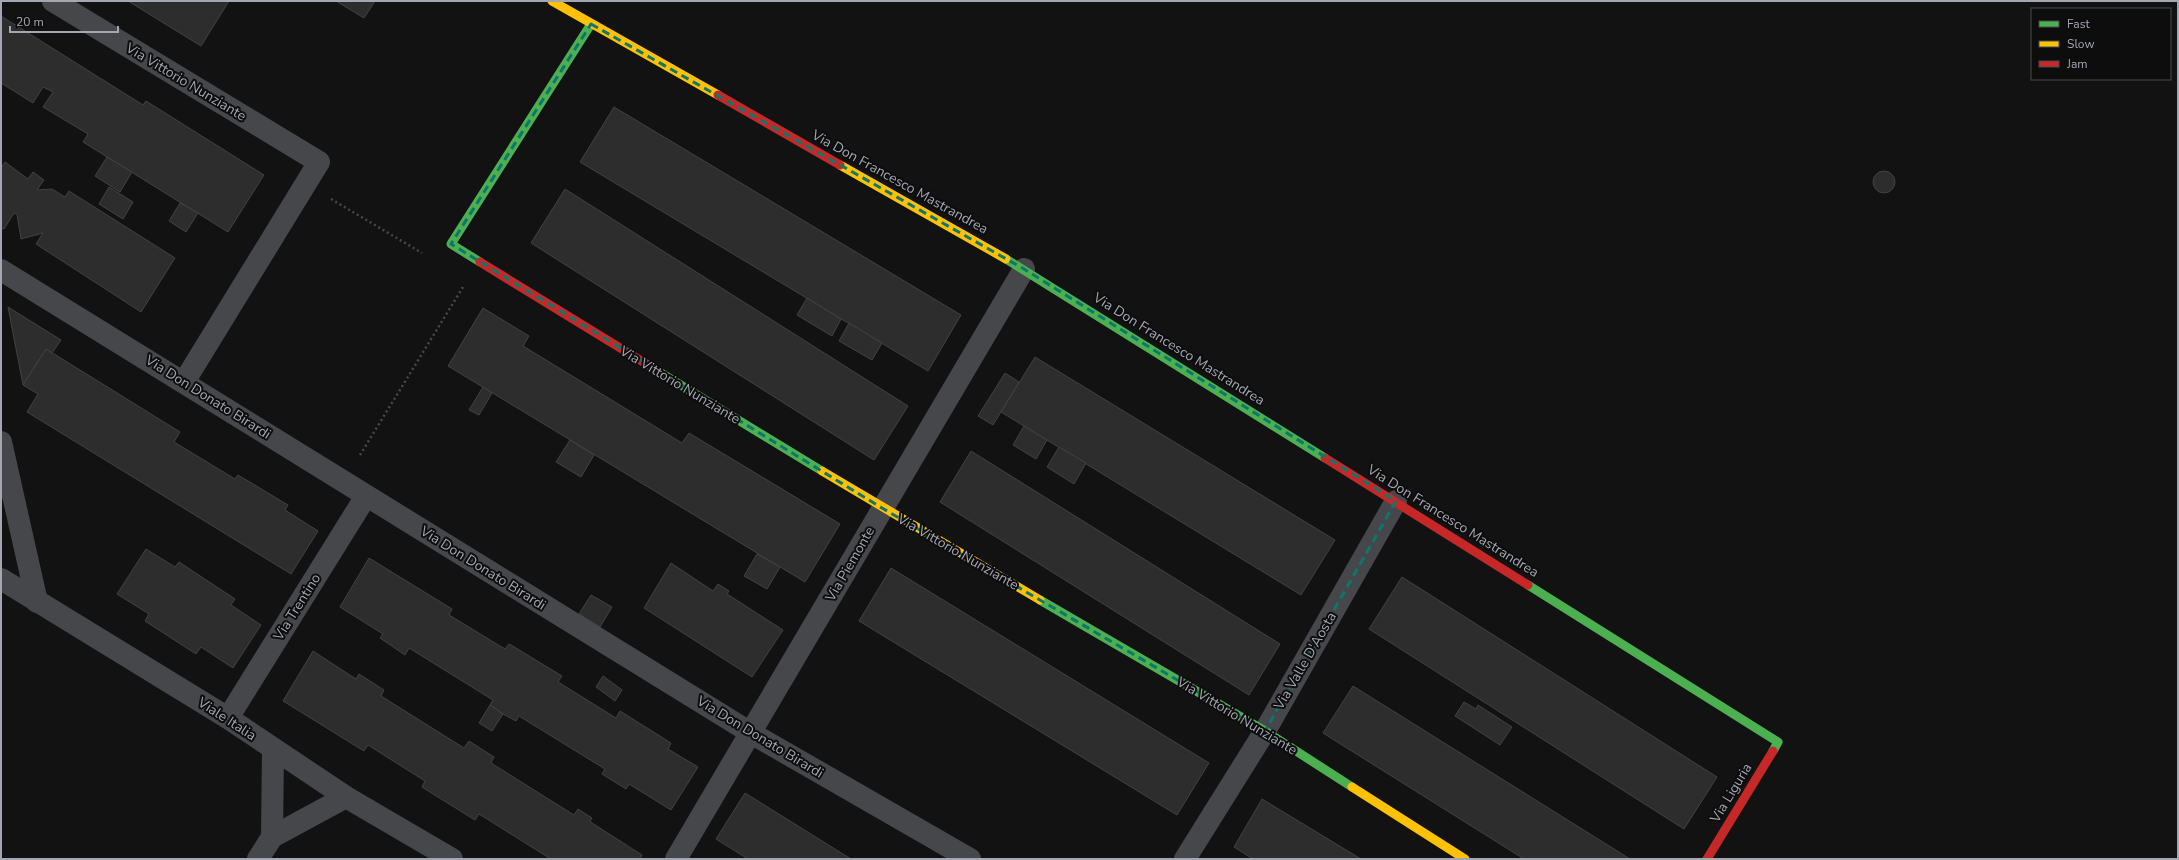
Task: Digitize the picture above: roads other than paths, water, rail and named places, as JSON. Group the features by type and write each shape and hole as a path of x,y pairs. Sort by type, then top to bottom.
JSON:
{"street":[{"name":"Via Vittorio Nunziante","path":"53,1 319,162 184,382"},
{"name":"Via Don Francesco Mastrandrea","path":"557,2 591,24 1024,269 1778,742"},
{"name":"Via Vittorio Nunziante","path":"591,24 451,244 882,508 1265,731 1466,859"},
{"name":"Via Piemonte","path":"676,859 1024,269"},
{"name":"Via Don Donato Birardi","path":"1,270 750,733 970,859"},
{"path":"1,442 37,602"},
{"name":"Via Trentino","path":"228,718 366,496"},
{"name":"Via Valle D'Aosta","path":"1185,859 1265,731 1396,502"},
{"name":"Viale Italia","path":"1,579 228,718 272,749 346,797 452,859"},
{"name":"Via Liguria","path":"1707,859 1778,742"},
{"path":"272,749 272,836"},
{"path":"258,859 272,836 346,797"}]}
